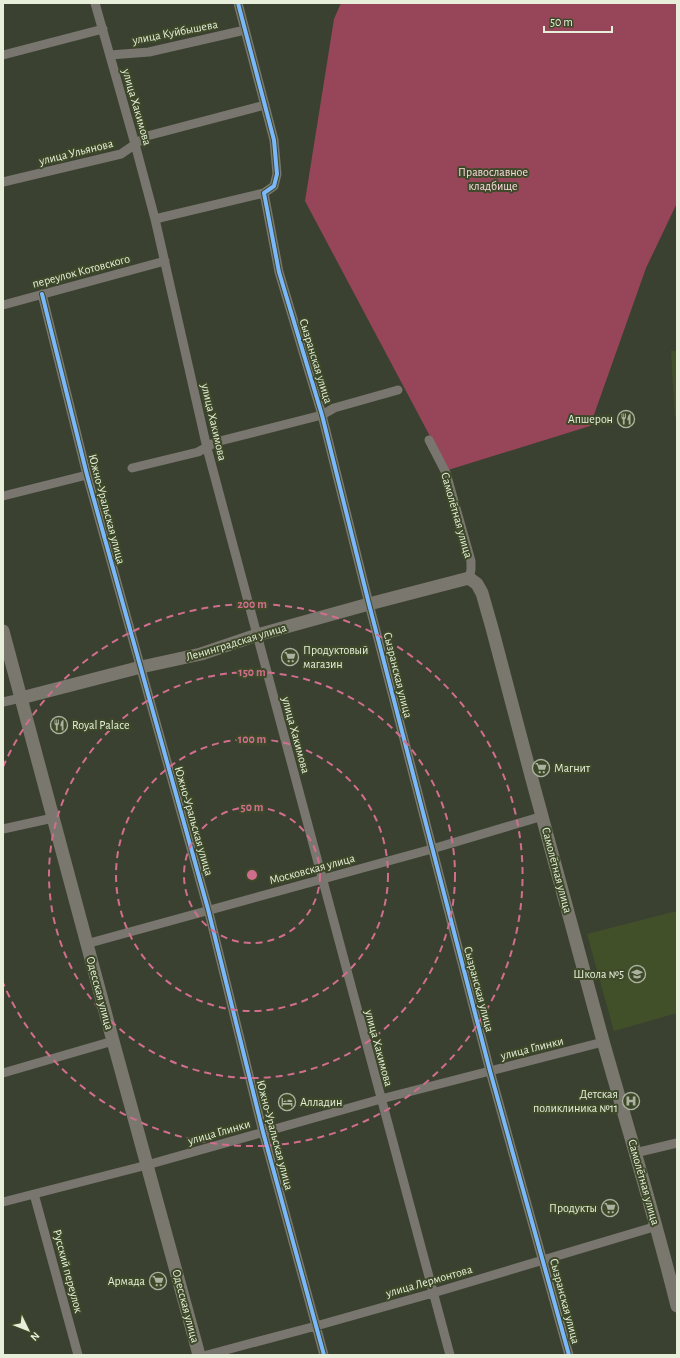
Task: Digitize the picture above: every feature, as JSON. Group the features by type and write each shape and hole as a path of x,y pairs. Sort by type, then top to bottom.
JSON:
{"street":[{"name":"улица Хакимова","path":"95,3 155,218 207,448 450,1355"},
{"path":"155,218 264,193 274,186 277,174 274,140 238,3"},
{"path":"3,55 103,29"},
{"name":"улица Куйбышева","path":"110,55 149,52 245,30"},
{"name":"улица Ульянова","path":"3,182 121,154 147,136 265,105"},
{"name":"Сызранская улица","path":"264,193 279,272 322,415 369,604 490,1071 569,1355"},
{"name":"переулок Котовского","path":"3,305 165,261"},
{"name":"Южно-Уральская улица","path":"42,294 87,475 208,910 263,1132 324,1355"},
{"path":"132,468 198,452 216,442 322,415 334,408 398,390"},
{"name":"Самолётная улица","path":"429,440 446,473 471,561 469,578 477,584 482,593 603,1042 657,1226 677,1306"},
{"path":"3,496 87,475"},
{"name":"Ленинградская улица","path":"3,702 141,667 201,654 257,635 469,578"},
{"name":"Одесская улица","path":"3,631 86,944 199,1355"},
{"name":"Московская улица","path":"86,944 432,849 542,816"},
{"path":"3,829 52,818"},
{"path":"3,1073 113,1041"},
{"name":"улица Глинки","path":"3,1202 147,1165 381,1099 603,1042"},
{"path":"635,1153 677,1143"},
{"name":"Русский переулок","path":"34,1194 78,1355"},
{"name":"улица Лермонтова","path":"207,1355 433,1293 657,1226"}],"shaded area":[{"path":"671,351 677,351 677,417 675,417"},
{"name":"Школа №5","path":"677,911 677,1013 614,1031 587,934"}],"green space":[{"name":"Православное кладбище","path":"341,3 677,3 677,203 646,268 590,426 448,470 305,201 334,19"}],"cycle path":[{"path":"238,3 274,140 277,174 274,186 264,193 279,272 322,415 369,604 490,1071 569,1355"},
{"path":"42,294 87,475 208,909 263,1132 324,1355"}],"place":[{"name":"Апшерон","path":"626,419"},
{"name":"Продуктовый магазин","path":"290,657"},
{"name":"Royal Palace","path":"59,725"},
{"name":"Магнит","path":"541,768"},
{"name":"Школа №5","path":"637,974"},
{"name":"Детская поликлиника №11","path":"631,1101"},
{"name":"Алладин","path":"287,1102"},
{"name":"Продукты","path":"610,1208"},
{"name":"Армада","path":"158,1281"}]}
